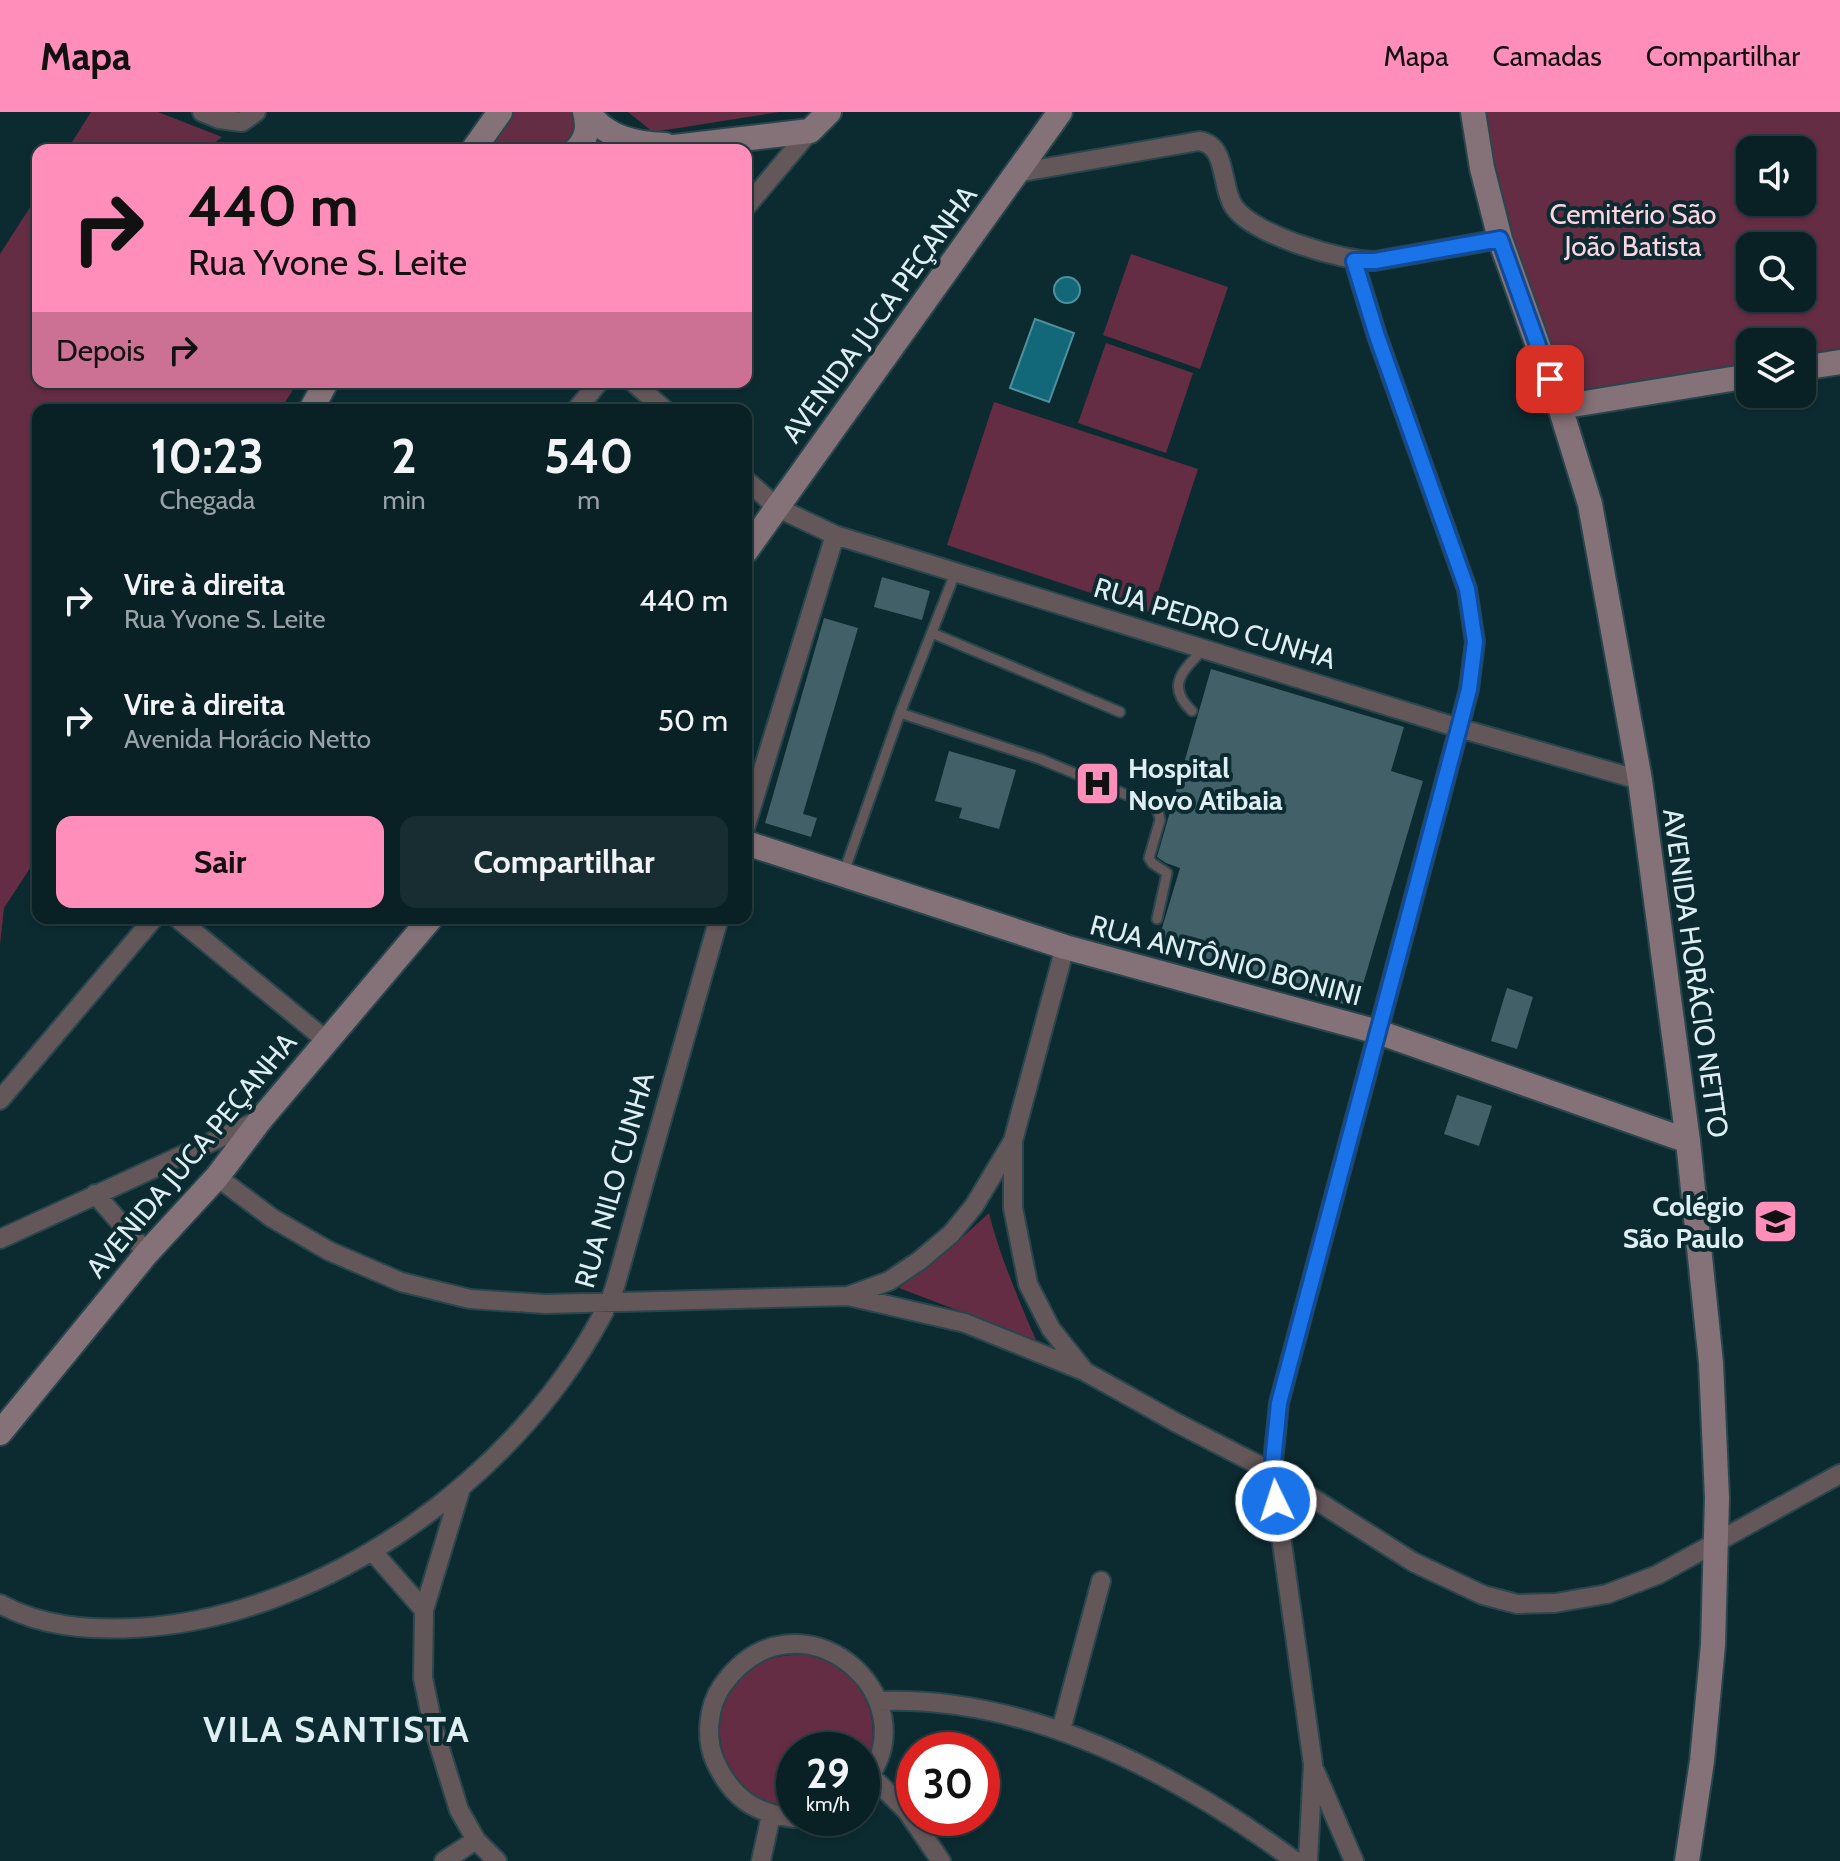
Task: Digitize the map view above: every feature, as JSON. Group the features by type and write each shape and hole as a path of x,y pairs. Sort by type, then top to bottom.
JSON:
{"main road":[{"path":"587,112 610,133 632,142 658,144"},
{"path":"582,144 588,130 587,112"},
{"path":"700,144 810,131 829,112"},
{"name":"AVENIDA JUCA PEÇANHA","path":"752,543 1060,112"},
{"name":"AVENIDA HORÁCIO NETTO","path":"1473,112 1482,168 1500,239 1560,407 1590,504 1640,780 1688,1141 1711,1363 1716,1446 1716,1542 1713,1645 1702,1761 1687,1861"},
{"path":"1816,366 1840,362"},
{"path":"1560,407 1736,378"},
{"name":"RUA ANTÔNIO BONINI","path":"752,845 1065,947 1378,1032 1688,1141"},
{"name":"AVENIDA JUCA PEÇANHA","path":"0,1433 147,1253 217,1177 261,1119 426,924"}],"street":[{"path":"202,112 219,119 249,117"},
{"path":"752,200 810,131"},
{"path":"1017,173 1199,141 1216,149 1225,187 1234,206 1249,221 1267,231 1354,261 1375,261 1500,239"},
{"path":"1308,1861 1313,1764 1272,1472 1279,1403 1459,728 1469,689 1475,642 1467,589 1377,336 1354,261"},
{"path":"581,404 594,388"},
{"path":"640,388 658,404"},
{"name":"RUA PEDRO CUNHA","path":"752,485 778,508 835,535 1459,728 1640,780"},
{"path":"752,805 835,535"},
{"path":"0,1100 149,924"},
{"path":"184,924 327,1041"},
{"name":"RUA NILO CUNHA","path":"0,1604 48,1622 103,1629 188,1622 233,1613 286,1596 343,1569 373,1552 461,1488 522,1427 570,1369 611,1300 717,924"},
{"path":"1065,947 1013,1141 1013,1208 1028,1284 1051,1329 1084,1371"},
{"path":"0,1239 261,1119"},
{"path":"848,1296 889,1281 951,1234 974,1206 1013,1141"},
{"path":"217,1177 272,1218 329,1251 401,1282 470,1299 545,1304 848,1296 965,1323 1084,1371 1272,1472 1413,1562 1483,1595 1517,1604 1555,1603 1607,1594 1657,1575 1840,1474"},
{"path":"95,1194 147,1253"},
{"path":"974,1206 985,1199 994,1198 1013,1208"},
{"path":"461,1488 424,1610 423,1678 433,1726 459,1810 476,1840 497,1861"},
{"path":"373,1552 424,1610"},
{"path":"1061,1730 1101,1581"},
{"path":"776,1816 744,1801 723,1780 711,1753 709,1723 717,1694 734,1669 758,1652 787,1644 817,1646 844,1658 866,1678 878,1701 883,1726 880,1754"},
{"path":"878,1701 913,1699 974,1707 1061,1730 1155,1773 1217,1809 1295,1861"},
{"path":"1313,1764 1354,1861"},
{"path":"880,1791 906,1810 941,1861"},
{"path":"761,1861 771,1815"},
{"path":"444,1861 476,1840"}],"lane":[{"path":"843,875 900,713 956,571"},
{"path":"932,633 1120,712"},
{"path":"1192,711 1178,693 1179,679 1187,665 1204,649"},
{"path":"900,713 1040,759 1151,805 1158,811 1160,820 1149,858 1167,873 1157,919"}],"green space":[{"path":"91,112 158,112 222,137 213,144 71,144"},
{"path":"501,112 578,112 577,130 569,144 488,144"},
{"path":"628,112 779,112 653,132"},
{"name":"Cemitério São João Batista","path":"1485,112 1840,112 1840,352 1816,356 1816,328 1736,328 1736,368 1567,395 1510,240 1493,167"},
{"path":"32,204 32,388 294,388 284,404 32,404 32,865 4,908 0,945 0,254"},
{"path":"1131,254 1228,287 1200,369 1103,335"},
{"path":"1106,343 1193,373 1166,453 1078,423"},
{"path":"994,402 1198,469 1151,613 947,545"},
{"path":"989,1213 1004,1261 1036,1340 899,1288"},
{"path":"806,1654 846,1672 863,1693 872,1718 873,1732 776,1732 776,1804 766,1802 745,1787 729,1768 721,1745 720,1720 726,1697 741,1677 763,1662"}],"water":[{"path":"1067,277 1076,281 1080,290 1076,299 1067,303 1058,299 1054,290 1058,281"},
{"path":"1035,319 1074,333 1049,402 1010,388"}],"building":[{"path":"882,577 930,591 922,620 874,607"},
{"path":"824,618 858,628 803,814 817,818 811,837 765,823"},
{"path":"1211,669 1404,727 1391,771 1423,781 1356,1008 1156,948 1180,868 1157,857"},
{"path":"949,751 1016,770 999,829 959,818 962,808 935,801"},
{"path":"1507,988 1533,997 1517,1049 1491,1041"},
{"path":"1457,1095 1492,1106 1479,1146 1444,1134"}],"place":[{"name":"Hospital Novo Atibaia","path":"1097,784"},
{"name":"Colégio São Paulo","path":"1775,1222"}],"district":[{"name":"VILA SANTISTA","path":"337,1729"}],"route":[{"path":"1276,1501 1272,1472 1279,1403 1459,728 1469,689 1475,642 1467,589 1377,336 1354,261 1375,261 1500,239 1550,379"}]}
